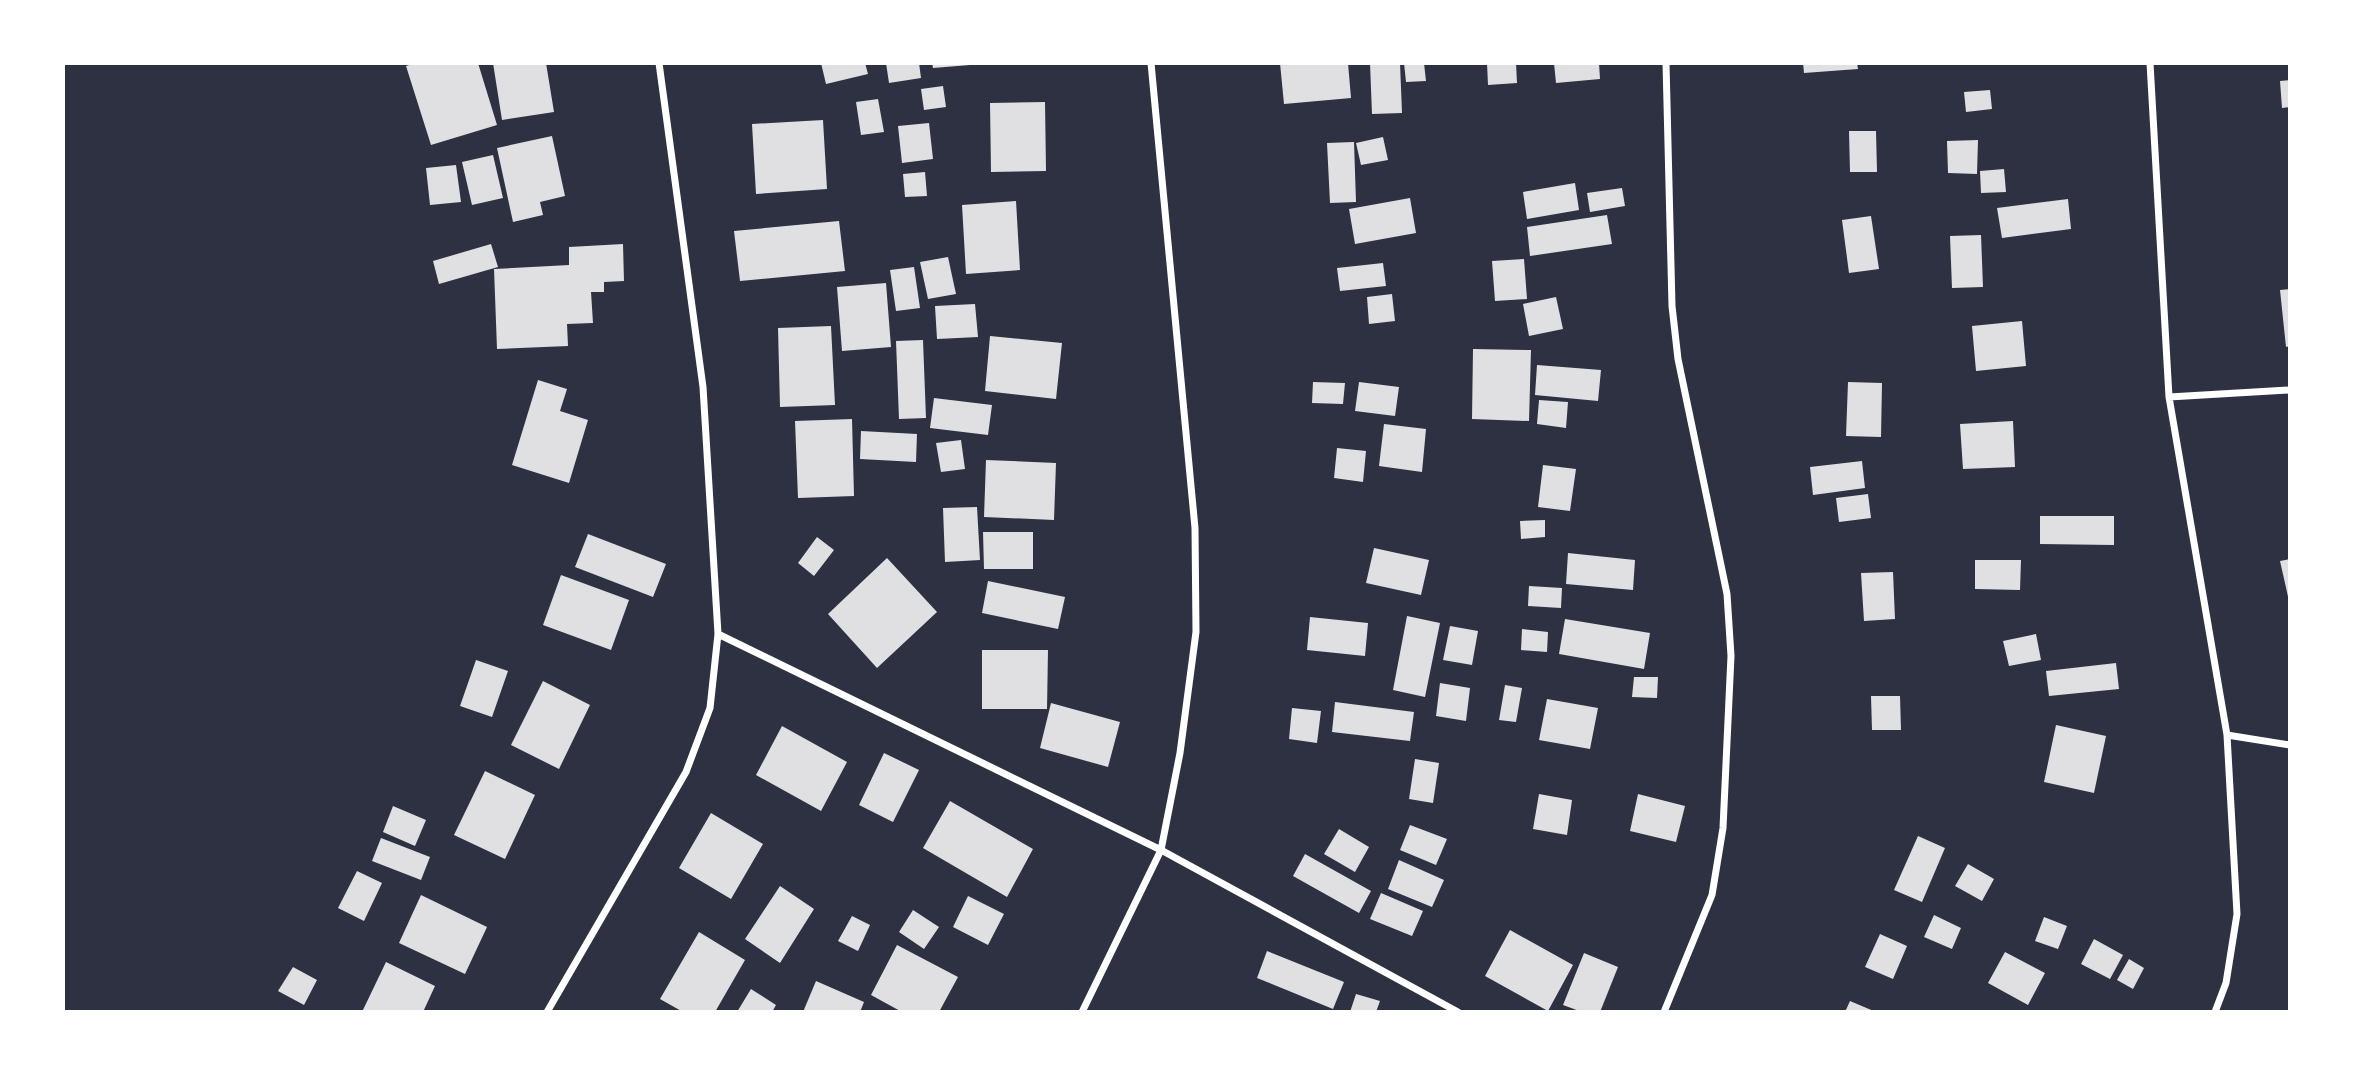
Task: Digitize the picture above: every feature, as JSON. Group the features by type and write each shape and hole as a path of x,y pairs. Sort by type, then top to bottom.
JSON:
{"street":[{"path":"547,1012 686,772 709,708 718,634 703,387 659,63"},
{"path":"1082,1012 1161,850 1180,753 1196,632 1195,528 1151,63"},
{"path":"1664,1012 1712,895 1723,828 1731,656 1727,594 1678,359 1672,306 1666,63"},
{"path":"2150,63 2169,397 2227,735 2237,914 2226,982 2215,1012"},
{"path":"2169,397 2290,390"},
{"path":"718,634 1161,850 1458,1012"},
{"path":"2227,735 2290,745"}],"building":[{"path":"416,63 478,63 497,125 431,145 406,66"},
{"path":"493,63 546,63 554,112 502,120"},
{"path":"821,63 865,63 868,74 826,84"},
{"path":"886,63 919,63 921,78 889,83"},
{"path":"932,63 970,63 970,65 933,68"},
{"path":"1280,63 1348,63 1351,98 1284,104"},
{"path":"1370,63 1400,63 1402,113 1372,114"},
{"path":"1404,63 1424,63 1426,81 1406,82"},
{"path":"1487,63 1516,63 1517,83 1488,85"},
{"path":"1554,63 1599,63 1600,79 1556,83"},
{"path":"1803,63 1857,63 1858,69 1804,73"},
{"path":"2290,80 2290,107 2282,108 2280,81"},
{"path":"943,86 946,107 924,110 921,89"},
{"path":"1990,90 1992,109 1966,112 1964,92"},
{"path":"878,99 884,132 861,135 856,102"},
{"path":"1045,102 1046,171 991,172 990,103"},
{"path":"823,120 827,189 756,194 752,124"},
{"path":"929,123 933,159 902,163 898,126"},
{"path":"1849,131 1876,131 1877,172 1850,172"},
{"path":"552,136 565,196 540,202 543,215 513,222 497,148"},
{"path":"1383,137 1388,160 1361,165 1356,143"},
{"path":"1978,140 1977,174 1948,173 1947,141"},
{"path":"1354,142 1356,202 1330,203 1327,143"},
{"path":"493,155 503,198 472,205 462,162"},
{"path":"456,165 461,202 430,205 426,168"},
{"path":"2004,169 2006,192 1981,193 1980,171"},
{"path":"925,172 927,196 905,197 903,174"},
{"path":"1575,183 1579,210 1527,219 1523,192"},
{"path":"1622,188 1625,206 1590,212 1587,193"},
{"path":"1410,198 1416,233 1355,244 1349,209"},
{"path":"2068,199 2071,229 2002,238 1997,208"},
{"path":"1016,201 1020,270 966,274 962,205"},
{"path":"1607,215 1612,244 1530,256 1527,227"},
{"path":"1871,216 1879,269 1849,273 1842,220"},
{"path":"839,221 845,271 740,281 734,231"},
{"path":"1981,235 1983,287 1952,288 1950,236"},
{"path":"491,244 498,267 439,284 433,261"},
{"path":"623,244 624,281 604,282 604,292 591,292 593,323 567,324 568,346 497,349 494,269 569,265 569,247"},
{"path":"948,257 956,294 928,299 920,262"},
{"path":"1524,259 1527,299 1495,301 1492,261"},
{"path":"1383,263 1386,286 1340,291 1337,268"},
{"path":"914,267 920,308 896,311 890,270"},
{"path":"886,283 891,347 842,351 837,287"},
{"path":"2290,289 2290,346 2286,347 2280,290"},
{"path":"1392,294 1395,321 1369,324 1367,297"},
{"path":"1556,297 1563,329 1529,336 1523,304"},
{"path":"975,304 978,337 937,339 935,306"},
{"path":"2022,321 2026,366 1976,371 1972,326"},
{"path":"831,326 835,405 780,407 778,328"},
{"path":"990,336 1062,343 1056,399 985,391"},
{"path":"923,340 926,418 899,419 896,341"},
{"path":"1473,349 1531,350 1529,421 1472,419"},
{"path":"1537,365 1601,370 1598,401 1535,395"},
{"path":"538,380 567,389 560,411 588,420 569,483 512,465"},
{"path":"1313,382 1345,383 1343,404 1312,403"},
{"path":"1359,382 1399,387 1395,416 1355,411"},
{"path":"1848,382 1882,383 1881,437 1846,436"},
{"path":"934,398 992,405 988,435 930,428"},
{"path":"1539,400 1568,402 1566,428 1537,424"},
{"path":"852,419 854,496 798,498 795,421"},
{"path":"2013,421 2015,467 1963,469 1960,424"},
{"path":"1384,424 1426,429 1422,472 1379,466"},
{"path":"861,431 917,434 916,462 860,459"},
{"path":"961,440 965,469 941,472 936,443"},
{"path":"1337,448 1366,451 1363,482 1334,478"},
{"path":"986,460 1056,463 1054,520 984,517"},
{"path":"1862,461 1865,488 1813,495 1810,467"},
{"path":"1543,465 1576,469 1570,511 1538,507"},
{"path":"1868,494 1871,518 1839,522 1836,498"},
{"path":"977,507 980,560 945,562 943,508"},
{"path":"2040,516 2114,516 2114,545 2040,544"},
{"path":"1545,520 1545,537 1521,539 1520,521"},
{"path":"983,532 1033,532 1033,569 984,569"},
{"path":"588,534 666,564 653,597 575,567"},
{"path":"817,537 834,550 814,576 798,563"},
{"path":"1374,548 1429,560 1421,595 1366,583"},
{"path":"1568,553 1635,560 1633,590 1566,584"},
{"path":"887,558 937,612 877,668 828,614"},
{"path":"2290,559 2290,601 2289,601 2280,561"},
{"path":"1975,560 2021,560 2020,590 1975,589"},
{"path":"1893,572 1895,619 1864,621 1861,573"},
{"path":"561,575 629,600 611,650 543,625"},
{"path":"988,581 1065,597 1058,629 982,613"},
{"path":"1529,586 1562,588 1561,608 1528,606"},
{"path":"1407,616 1440,623 1425,697 1393,690"},
{"path":"1310,617 1368,623 1365,656 1307,650"},
{"path":"1565,619 1650,633 1644,669 1559,654"},
{"path":"1450,626 1478,631 1472,665 1443,660"},
{"path":"1522,629 1548,632 1547,652 1521,650"},
{"path":"2036,634 2041,660 2009,666 2003,641"},
{"path":"982,650 1048,650 1047,709 982,709"},
{"path":"476,660 508,671 492,717 460,706"},
{"path":"2116,663 2119,689 2049,696 2046,671"},
{"path":"1634,677 1658,677 1657,698 1632,697"},
{"path":"543,681 590,705 559,769 511,745"},
{"path":"1440,683 1470,688 1466,721 1436,716"},
{"path":"1505,685 1522,688 1516,722 1499,720"},
{"path":"1871,696 1900,696 1901,730 1872,730"},
{"path":"1547,699 1598,708 1590,749 1539,740"},
{"path":"1335,702 1414,712 1410,741 1332,732"},
{"path":"1051,703 1120,722 1108,767 1040,748"},
{"path":"1292,708 1321,711 1317,743 1289,739"},
{"path":"2056,725 2106,736 2094,793 2044,782"},
{"path":"782,726 847,762 821,811 756,775"},
{"path":"884,753 919,770 893,822 859,805"},
{"path":"1415,759 1439,763 1433,803 1409,799"},
{"path":"485,771 535,795 505,859 454,835"},
{"path":"1539,794 1572,800 1567,835 1533,829"},
{"path":"1638,794 1685,806 1676,842 1630,831"},
{"path":"950,801 1033,849 1007,897 923,848"},
{"path":"393,806 426,820 415,846 383,832"},
{"path":"711,813 763,844 731,899 679,868"},
{"path":"1410,825 1447,839 1436,865 1400,850"},
{"path":"1339,829 1369,847 1355,872 1324,854"},
{"path":"1918,836 1945,848 1922,902 1894,890"},
{"path":"381,838 430,857 421,880 372,861"},
{"path":"1305,854 1371,891 1359,913 1293,876"},
{"path":"1399,860 1444,880 1432,907 1388,889"},
{"path":"1968,864 1994,879 1982,901 1955,886"},
{"path":"357,871 382,883 364,921 338,908"},
{"path":"780,886 814,909 780,963 745,939"},
{"path":"1381,893 1423,911 1412,936 1370,919"},
{"path":"421,895 487,927 465,974 399,943"},
{"path":"968,896 1004,914 988,945 953,927"},
{"path":"913,910 939,927 924,949 899,932"},
{"path":"1934,915 1961,928 1952,949 1924,937"},
{"path":"852,916 870,925 858,951 838,941"},
{"path":"2044,917 2067,926 2058,949 2035,941"},
{"path":"1510,930 1573,965 1548,1011 1485,976"},
{"path":"699,932 745,960 715,1012 683,1012 660,999"},
{"path":"1880,934 1907,946 1893,979 1865,967"},
{"path":"2094,939 2123,955 2110,979 2081,964"},
{"path":"897,945 958,977 939,1012 902,1012 871,995"},
{"path":"1267,951 1344,982 1333,1009 1257,978"},
{"path":"2005,952 2045,973 2028,1005 1988,983"},
{"path":"1584,953 1618,967 1600,1012 1582,1012 1563,1005"},
{"path":"2129,959 2144,968 2133,989 2117,980"},
{"path":"386,962 435,986 423,1012 362,1012"},
{"path":"293,967 317,980 304,1005 278,991"},
{"path":"816,981 864,1002 860,1012 803,1012"},
{"path":"751,989 776,1005 772,1012 737,1012"},
{"path":"1356,994 1380,1001 1376,1012 1350,1012"},
{"path":"1850,1001 1876,1012 1845,1012"}]}
